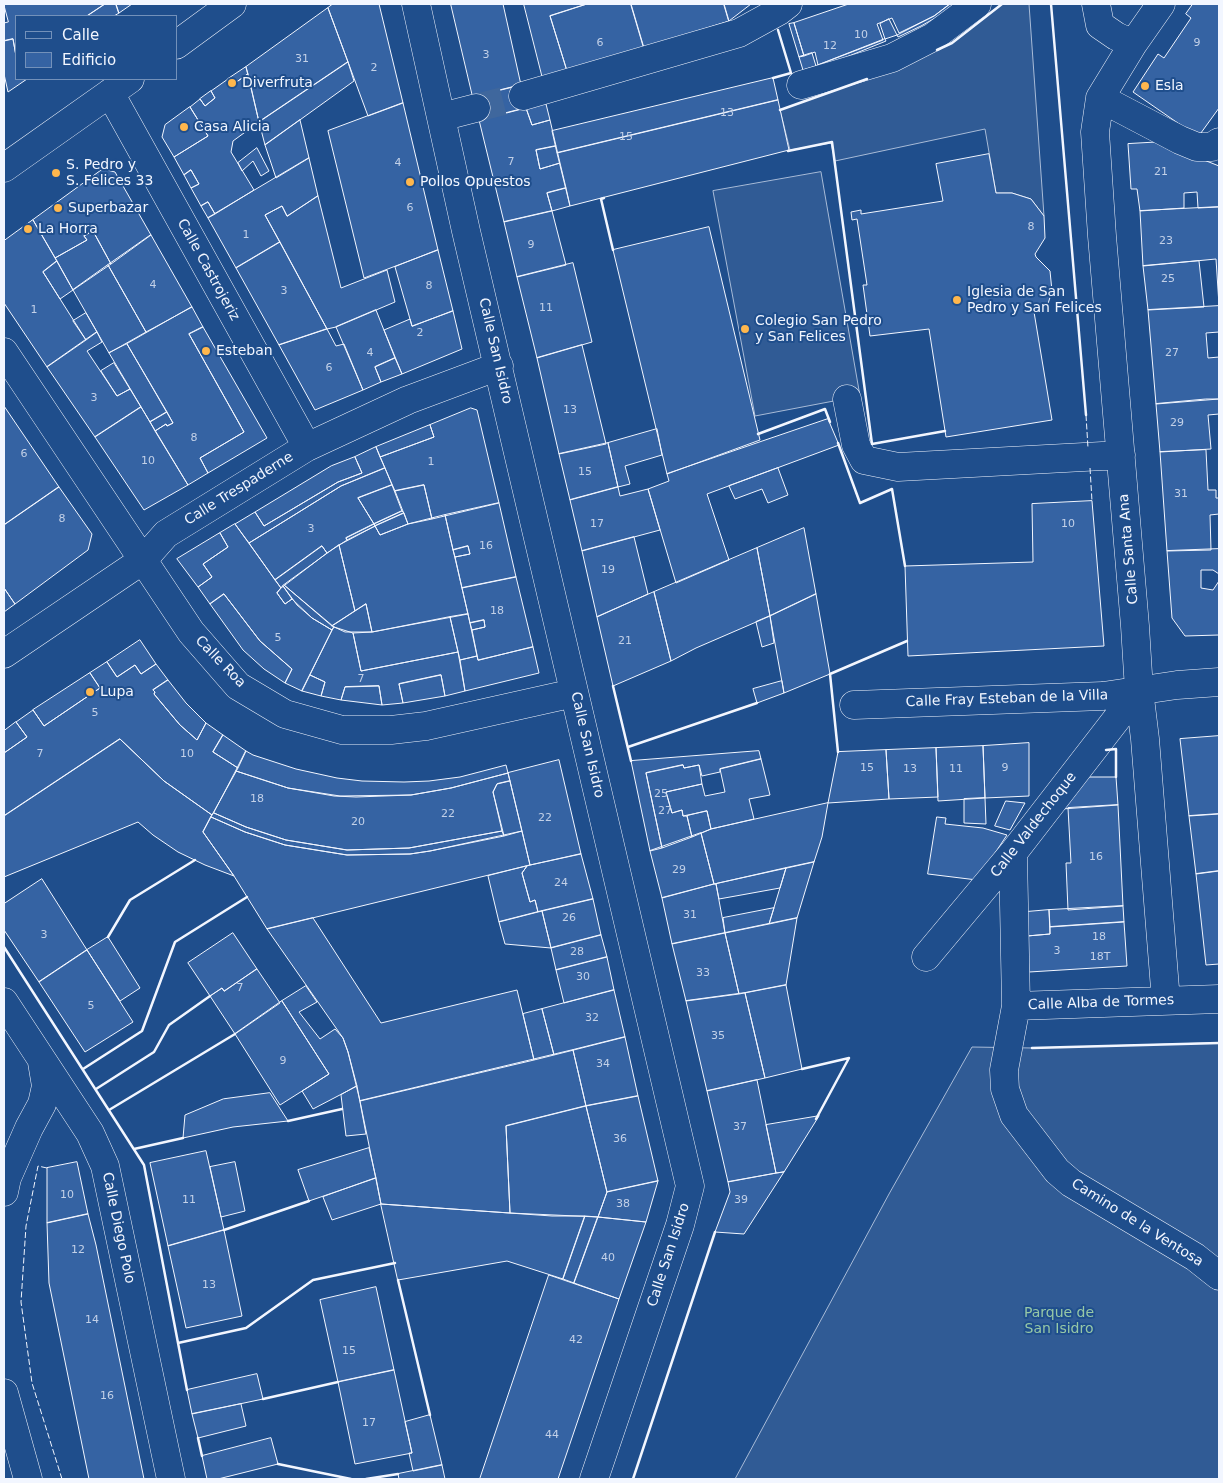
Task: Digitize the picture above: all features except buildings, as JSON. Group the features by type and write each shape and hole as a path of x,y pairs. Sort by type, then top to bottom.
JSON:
{"street":[{"path":"178,44 232,4"},
{"name":"Calle San Isidro","path":"416,4 440,117 690,1186 680,1225 594,1479"},
{"path":"523,96 739,33 788,4"},
{"path":"801,85 892,58 933,37 977,4"},
{"path":"1096,4 1100,25 1116,36 1133,44"},
{"name":"Calle Santa Ana","path":"1161,4 1133,44 1100,98 1095,132 1139,690 1145,739 1166,1001"},
{"path":"4,168 120,86"},
{"name":"Calle Castrojeriz","path":"120,86 307,447"},
{"path":"1100,98 1180,140 1198,147 1212,147 1219,142"},
{"path":"440,117 476,108"},
{"name":"Calle Roa","path":"4,352 192,632 238,686 286,714 342,730 391,730 426,726 574,693"},
{"name":"Calle Trespaderne","path":"4,654 143,560 166,534 307,447 408,400 499,366"},
{"path":"847,399 856,445 864,460 898,467 1121,455"},
{"name":"Calle Fray Esteban de la Villa","path":"854,705 1102,696 1177,684 1219,682"},
{"name":"Calle Valdechoque","path":"926,957 1013,853 1139,690"},
{"name":"Calle Alba de Tormes","path":"1013,853 1016,1006 1219,999"},
{"name":"Calle Diego Polo","path":"4,1002 90,1133 105,1166 171,1479"},
{"name":"Camino de la Ventosa","path":"1016,1006 1004,1070 1005,1089 1014,1115 1057,1171 1071,1183 1195,1257 1219,1276"},
{"path":"4,1192 7,1178 42,1104 46,1086 42,1061"},
{"path":"4,1393 28,1479"}],"shaded area":[{"path":"1002,4 1029,4 1044,216 1031,199 1012,193 996,193 985,129 835,161 831,143 790,150 780,110 893,70 952,43"},
{"path":"821,172 860,396 755,416 713,191"},
{"name":"Parque de San Isidro","path":"1219,1043 1219,1479 735,1479 889,1194 972,1047 1032,1048"}],"tunnel":[{"path":"476,108 523,96"}],"fence":[{"path":"1086,415 1088,448"},
{"path":"1090,468 1092,501"},
{"path":"47,1168 38,1166 26,1226 21,1302 32,1383 62,1479"}],"wall":[{"path":"937,50 952,43 1002,4"},
{"path":"1051,4 1086,415"},
{"path":"773,78 791,73 778,30"},
{"path":"780,110 867,79"},
{"path":"788,151 832,142 872,444 945,431"},
{"path":"604,198 601,199 613,250"},
{"path":"758,434 825,409 830,422"},
{"path":"838,443 860,503 892,489 905,566"},
{"path":"838,752 830,674 907,641"},
{"path":"613,686 631,761"},
{"path":"628,747 757,703"},
{"path":"1106,750 1116,749 1116,777"},
{"path":"108,937 130,900 195,860"},
{"path":"83,1069 142,1031 175,942 247,897"},
{"path":"4,947 144,1165 187,1390"},
{"path":"96,1089 154,1052 169,1025 210,996"},
{"path":"109,1110 235,1034"},
{"path":"1032,1048 1219,1043"},
{"path":"802,1069 849,1058 816,1119"},
{"path":"288,1121 342,1109"},
{"path":"134,1149 183,1138"},
{"path":"224,1230 309,1201"},
{"path":"633,1479 715,1232"},
{"path":"178,1343 246,1328 313,1280 395,1263"},
{"path":"398,1280 430,1415"},
{"path":"263,1399 338,1382"},
{"path":"198,1438 202,1456"},
{"path":"278,1464 351,1479"},
{"path":"366,1479 398,1474"}],"place":[{"name":"Diverfruta","path":"232,83"},
{"name":"Esla","path":"1145,86"},
{"name":"Casa Alicia","path":"184,127"},
{"name":"S. Pedro y S. Felices 33","path":"56,173"},
{"name":"Pollos Opuestos","path":"410,182"},
{"name":"Superbazar","path":"58,208"},
{"name":"La Horra","path":"28,229"},
{"name":"Iglesia de San Pedro y San Felices","path":"957,300"},
{"name":"Colegio San Pedro y San Felices","path":"745,329"},
{"name":"Esteban","path":"206,351"},
{"name":"Lupa","path":"90,692"}]}
